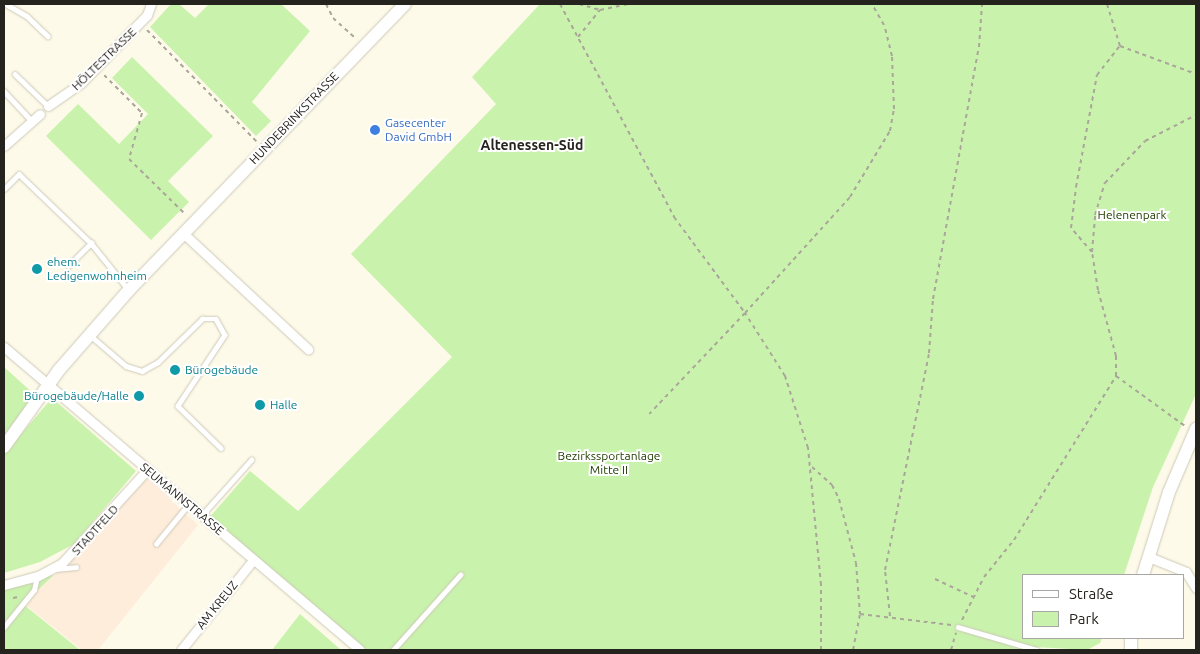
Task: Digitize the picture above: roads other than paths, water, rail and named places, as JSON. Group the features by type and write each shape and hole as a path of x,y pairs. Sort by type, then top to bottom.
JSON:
{"street":[{"name":"HÖLTESTRASSE","path":"48,106 96,67 140,23 152,4"},
{"name":"HUNDEBRINKSTRASSE","path":"4,447 48,384 129,290 405,4"},
{"path":"4,146 40,114"},
{"path":"183,233 308,349"},
{"name":"SEUMANNSTRASSE","path":"4,347 359,650"},
{"path":"1143,574 1192,449 1196,430"},
{"name":"STADTFELD","path":"4,585 38,576 51,570 78,550 147,470"},
{"path":"1149,557 1186,572 1196,588"},
{"name":"AM KREUZ","path":"180,650 253,560"}],"lane":[{"path":"6,4 27,16 48,36"},
{"path":"15,74 48,106"},
{"path":"4,91 32,121"},
{"path":"4,189 18,174 91,243 129,290"},
{"path":"68,266 91,243"},
{"path":"90,335 126,366 142,371 202,319 216,319 224,336 178,406 221,448"},
{"path":"201,516 250,460"},
{"path":"156,544 188,505"},
{"path":"51,570 76,567"},
{"path":"393,650 460,575"},
{"path":"4,627 34,590 38,576"},
{"path":"958,626 1037,650"}],"place":[{"name":"Gasecenter David GmbH","path":"375,130"},
{"name":"ehem. Ledigenwohnheim","path":"37,269"},
{"name":"Bürogebäude","path":"175,370"},
{"name":"Bürogebäude/Halle","path":"139,396"},
{"name":"Halle","path":"260,405"}],"district":[{"name":"Altenessen-Süd","path":"532,145"}],"park label":[{"name":"Helenenpark","path":"1132,215"},
{"name":"Bezirkssportanlage Mitte II","path":"609,463"}]}
